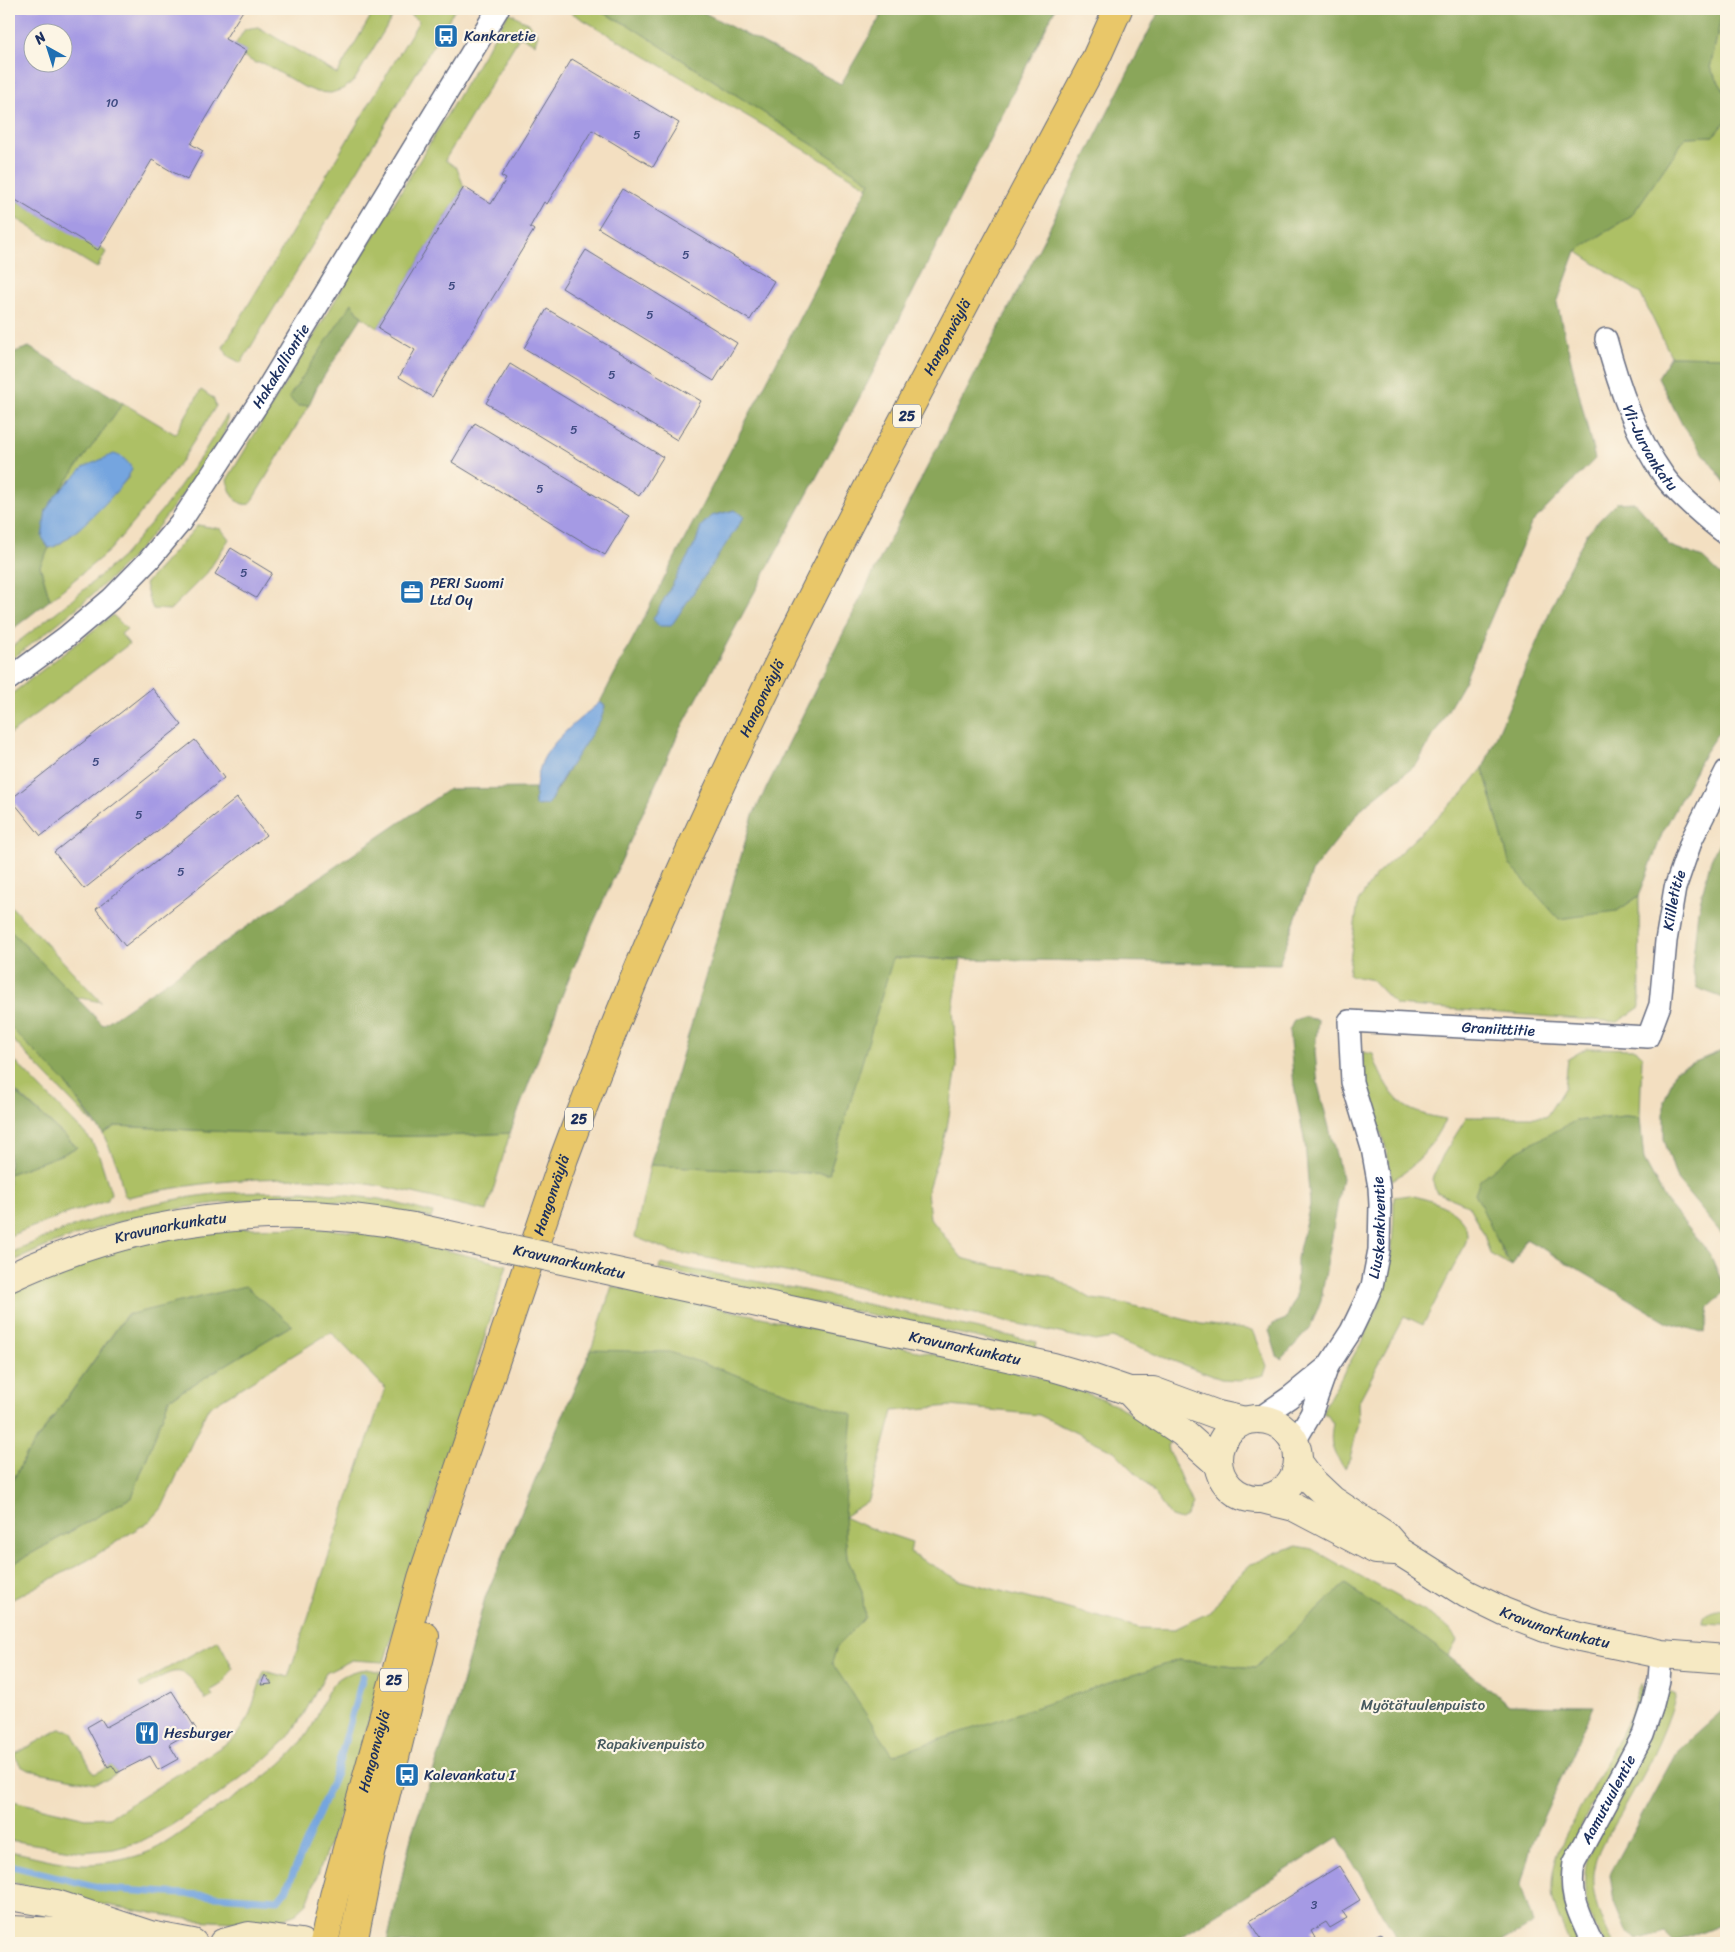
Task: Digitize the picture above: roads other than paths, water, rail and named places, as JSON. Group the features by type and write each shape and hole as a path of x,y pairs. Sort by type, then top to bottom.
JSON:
{"highway":[{"name":"Hangonväylä","path":"324,1943 337,1887 422,1578 525,1271 589,1092 690,850 759,704 872,481 1096,58 1118,9"},
{"name":"Hangonväylä","path":"353,1943 371,1854 476,1420"}],"street":[{"name":"Hakakalliontie","path":"9,679 66,637 110,599 149,560 180,523 260,402 498,9"},
{"name":"Yli-Jurvankatu","path":"1606,339 1635,423 1665,478 1726,534"},
{"name":"Kiilletitie","path":"1648,1036 1660,1005 1666,941 1676,888 1692,838 1726,771"},
{"name":"Graniittitie","path":"1349,1021 1648,1036"},
{"name":"Liuskenkiventie","path":"1296,1452 1328,1366 1351,1331 1368,1295 1379,1250 1379,1187 1372,1148 1352,1082 1349,1021"},
{"name":"Kravunarkunkatu","path":"9,1278 32,1267 104,1241 196,1220 249,1215 295,1214 343,1217 413,1227 1044,1365 1129,1391 1153,1391 1218,1415 1252,1420"},
{"name":"Liuskenkiventie","path":"1252,1420 1290,1397 1328,1366"},
{"name":"Kravunarkunkatu","path":"1129,1391 1143,1406 1182,1432 1218,1462"},
{"path":"1252,1420 1270,1421 1280,1426 1288,1434 1296,1452 1294,1476 1286,1487 1276,1495 1262,1499 1244,1497 1234,1492 1220,1474 1218,1449 1224,1437 1233,1427 1252,1420"},
{"name":"Kravunarkunkatu","path":"1296,1452 1313,1482 1332,1500 1385,1535 1399,1551 1467,1594 1504,1612 1544,1628 1661,1654 1726,1659"},
{"name":"Kravunarkunkatu","path":"1262,1499 1294,1507 1376,1550 1399,1551"},
{"name":"Aamutuulentie","path":"1592,1943 1572,1893 1574,1863 1642,1735 1652,1708 1659,1680 1661,1654"},
{"path":"9,1896 56,1904 150,1935 193,1943"},
{"path":"9,1930 150,1935"},
{"path":"224,1943 249,1936 301,1943"}],"water":[{"path":"114,454 125,459 132,469 128,477 81,527 68,538 49,548 42,537 46,510 56,495 84,467"},
{"path":"735,510 744,517 671,626 659,626 653,619 696,542 701,526 712,516"},
{"path":"600,702 605,706 601,719 562,779 548,805 535,806 535,793 540,767 550,748 563,734"}],"waterway":[{"path":"9,1865 106,1889 278,1900 286,1890 336,1773 363,1676"}],"place":[{"name":"Kankaretie","path":"446,36"},
{"name":"PERI Suomi Ltd Oy","path":"412,592"},
{"name":"Hesburger","path":"147,1733"},
{"name":"Kalevankatu I","path":"407,1775"}],"park label":[{"name":"Myötätuulenpuisto","path":"1423,1705"},
{"name":"Rapakivenpuisto","path":"651,1744"}]}
